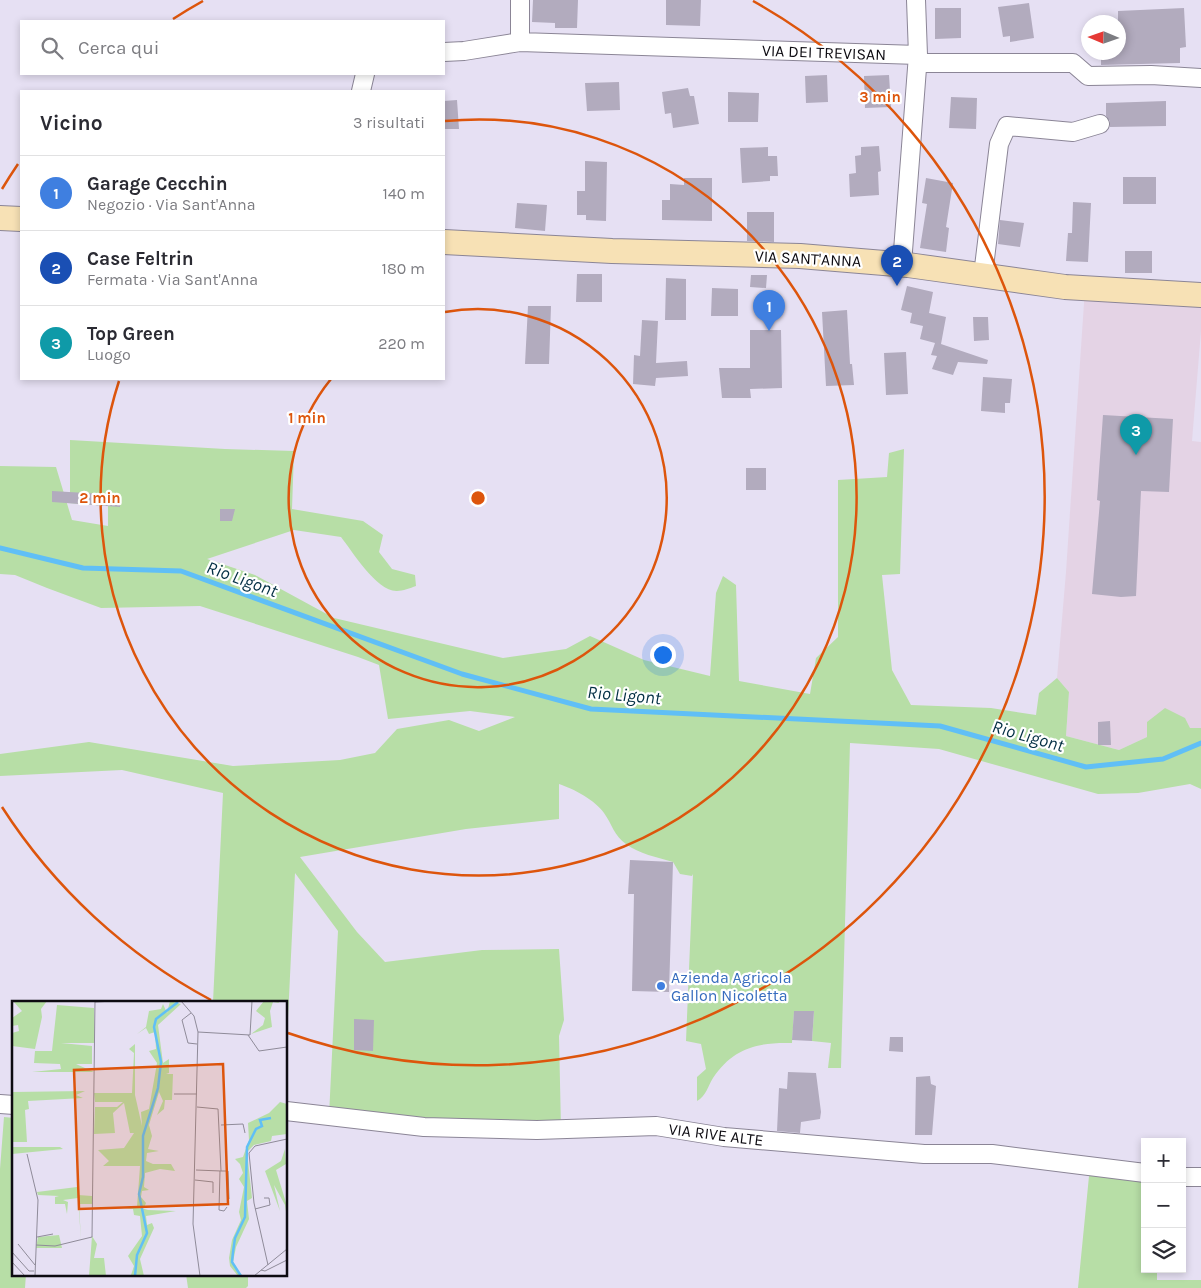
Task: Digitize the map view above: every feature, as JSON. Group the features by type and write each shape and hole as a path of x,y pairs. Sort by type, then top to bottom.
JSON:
{"main road":[{"path":"0,218 20,219"},
{"name":"VIA SANT'ANNA","path":"445,242 622,251 800,256 902,264 1065,286 1201,295"}],"street":[{"path":"520,0 520,42"},
{"path":"902,264 918,59 916,0"},
{"name":"VIA DEI TREVISAN","path":"445,52 520,42 918,59 1073,63 1088,76 1151,75 1201,78"},
{"path":"361,90 365,75"},
{"path":"983,275 999,144 1007,126 1073,132 1100,124"},
{"name":"VIA RIVE ALTE","path":"288,1111 424,1127 537,1130 656,1126 724,1137 924,1154 992,1154 1141,1173"},
{"path":"1186,1177 1201,1177"}],"shaded area":[{"path":"1085,288 1201,295 1201,331 1192,441 1201,442 1201,728 1190,728 1147,737 1119,750 1066,736 1069,692 1057,678"}],"green space":[{"path":"70,440 294,451 292,509 363,521 383,535 379,552 392,569 415,575 416,586 399,591 389,590 373,578 341,537 294,530 207,559 255,575 334,618 503,658 566,649 590,636 644,660 710,676 716,593 723,576 736,585 739,681 810,694 816,658 838,637 838,480 887,477 889,453 904,449 900,574 882,575 892,670 911,705 991,708 1036,715 1039,693 1057,678 1069,692 1066,736 1119,750 1147,737 1147,722 1165,708 1185,718 1190,728 1201,728 1201,789 1190,784 1138,793 1098,794 939,749 850,743 841,1068 828,1068 831,1043 812,1041 814,1011 794,1012 792,1043 757,1046 738,1053 721,1068 713,1078 705,1094 697,1101 697,1077 706,1069 701,1044 686,1041 693,874 692,876 680,874 673,862 642,853 626,844 616,834 600,808 584,796 559,784 559,819 466,829 300,857 357,932 385,962 482,950 559,949 564,1020 559,1036 561,1129 329,1116 338,931 295,873 288,1018 288,1001 213,1001 223,793 122,770 0,776 0,754 89,742 233,766 340,760 375,753 397,729 449,720 479,731 515,717 470,711 388,719 379,665 358,657 200,606 101,608 15,575 0,574 0,466 56,467 72,520 108,526 108,506 69,503"},
{"path":"4,1117 12,1118 12,1276 26,1276 25,1288 0,1288 0,1169"},
{"path":"1090,1166 1141,1172 1141,1273 1157,1273 1157,1280 1201,1280 1201,1288 1078,1288"},
{"path":"186,1276 248,1276 248,1286 246,1288 188,1288"}],"building":[{"path":"533,0 578,0 577,28 555,28 555,23 532,22"},
{"path":"666,0 701,0 700,26 666,25"},
{"path":"1029,3 1034,38 1010,42 1010,36 1003,37 998,7"},
{"path":"935,8 961,8 961,38 935,39"},
{"path":"1184,8 1186,47 1180,48 1180,63 1101,65 1101,60 1126,60 1126,15 1118,15 1118,11"},
{"path":"827,75 828,102 806,103 805,76"},
{"path":"889,75 891,107 865,108 864,76"},
{"path":"619,82 620,110 587,111 585,83"},
{"path":"688,88 690,96 694,96 699,124 673,128 671,113 665,114 662,92"},
{"path":"728,92 759,93 758,122 728,122"},
{"path":"951,97 977,98 976,129 949,128"},
{"path":"457,100 459,129 445,129 445,101"},
{"path":"1166,101 1166,126 1110,127 1110,121 1106,116 1106,103"},
{"path":"879,146 881,171 878,172 879,195 850,197 849,174 856,173 855,156 861,155 861,147"},
{"path":"768,147 768,156 777,156 778,176 770,176 770,181 742,183 740,148"},
{"path":"585,161 607,162 606,221 586,220 586,215 577,215 577,191 585,191"},
{"path":"1123,177 1156,177 1156,204 1123,204"},
{"path":"684,178 712,178 712,221 662,220 662,200 670,200 670,184 684,185"},
{"path":"926,178 953,183 946,227 949,228 946,252 920,248 927,204 922,203"},
{"path":"1073,202 1091,203 1088,262 1066,261 1068,233 1072,233"},
{"path":"517,203 547,205 545,231 515,228"},
{"path":"747,212 774,212 774,242 747,241"},
{"path":"1000,220 1024,223 1020,247 998,244"},
{"path":"1125,251 1152,251 1152,273 1125,273"},
{"path":"577,274 602,274 602,302 576,302"},
{"path":"751,275 767,275 766,288 750,287"},
{"path":"666,278 686,279 686,320 665,320"},
{"path":"907,286 933,292 929,313 946,317 941,344 988,360 987,364 958,362 953,375 932,369 937,356 931,355 935,343 920,339 923,326 910,323 912,313 901,310"},
{"path":"712,288 738,289 738,316 711,316"},
{"path":"528,306 551,306 549,364 525,364"},
{"path":"847,310 850,364 852,364 854,385 826,386 822,312"},
{"path":"973,317 988,317 989,340 974,341"},
{"path":"642,320 658,321 656,363 687,361 688,376 656,378 655,386 633,384 634,355 640,356"},
{"path":"750,330 781,330 782,388 750,389 751,398 722,398 719,368 750,368"},
{"path":"906,352 908,394 886,395 884,353"},
{"path":"983,377 1012,379 1010,403 1005,403 1005,413 981,411"},
{"path":"1103,415 1173,419 1169,492 1141,491 1136,596 1121,597 1092,594 1100,501 1097,500"},
{"path":"746,468 766,468 766,490 746,490"},
{"path":"52,491 120,495 120,507 52,502"},
{"path":"220,509 235,509 232,521 220,521"},
{"path":"1110,721 1111,745 1098,745 1098,722"},
{"path":"630,860 673,862 669,992 632,991 634,894 628,894"},
{"path":"794,1011 814,1011 812,1041 792,1040"},
{"path":"354,1019 374,1020 373,1051 354,1050"},
{"path":"890,1037 903,1037 903,1052 889,1051"},
{"path":"788,1072 816,1073 821,1112 820,1119 801,1122 800,1133 777,1131 779,1088 787,1089"},
{"path":"930,1076 931,1084 936,1086 932,1135 915,1135 916,1077"}],"waterway":[{"name":"Rio Ligont","path":"0,548 83,568 181,571 462,674 591,709 940,726 1086,767 1163,759 1201,743"}],"place":[{"name":"Case Feltrin","path":"897,286"},
{"name":"Garage Cecchin","path":"769,331"},
{"name":"Top Green","path":"1136,455"},
{"name":"Azienda Agricola Gallon Nicoletta","path":"661,986"}]}
